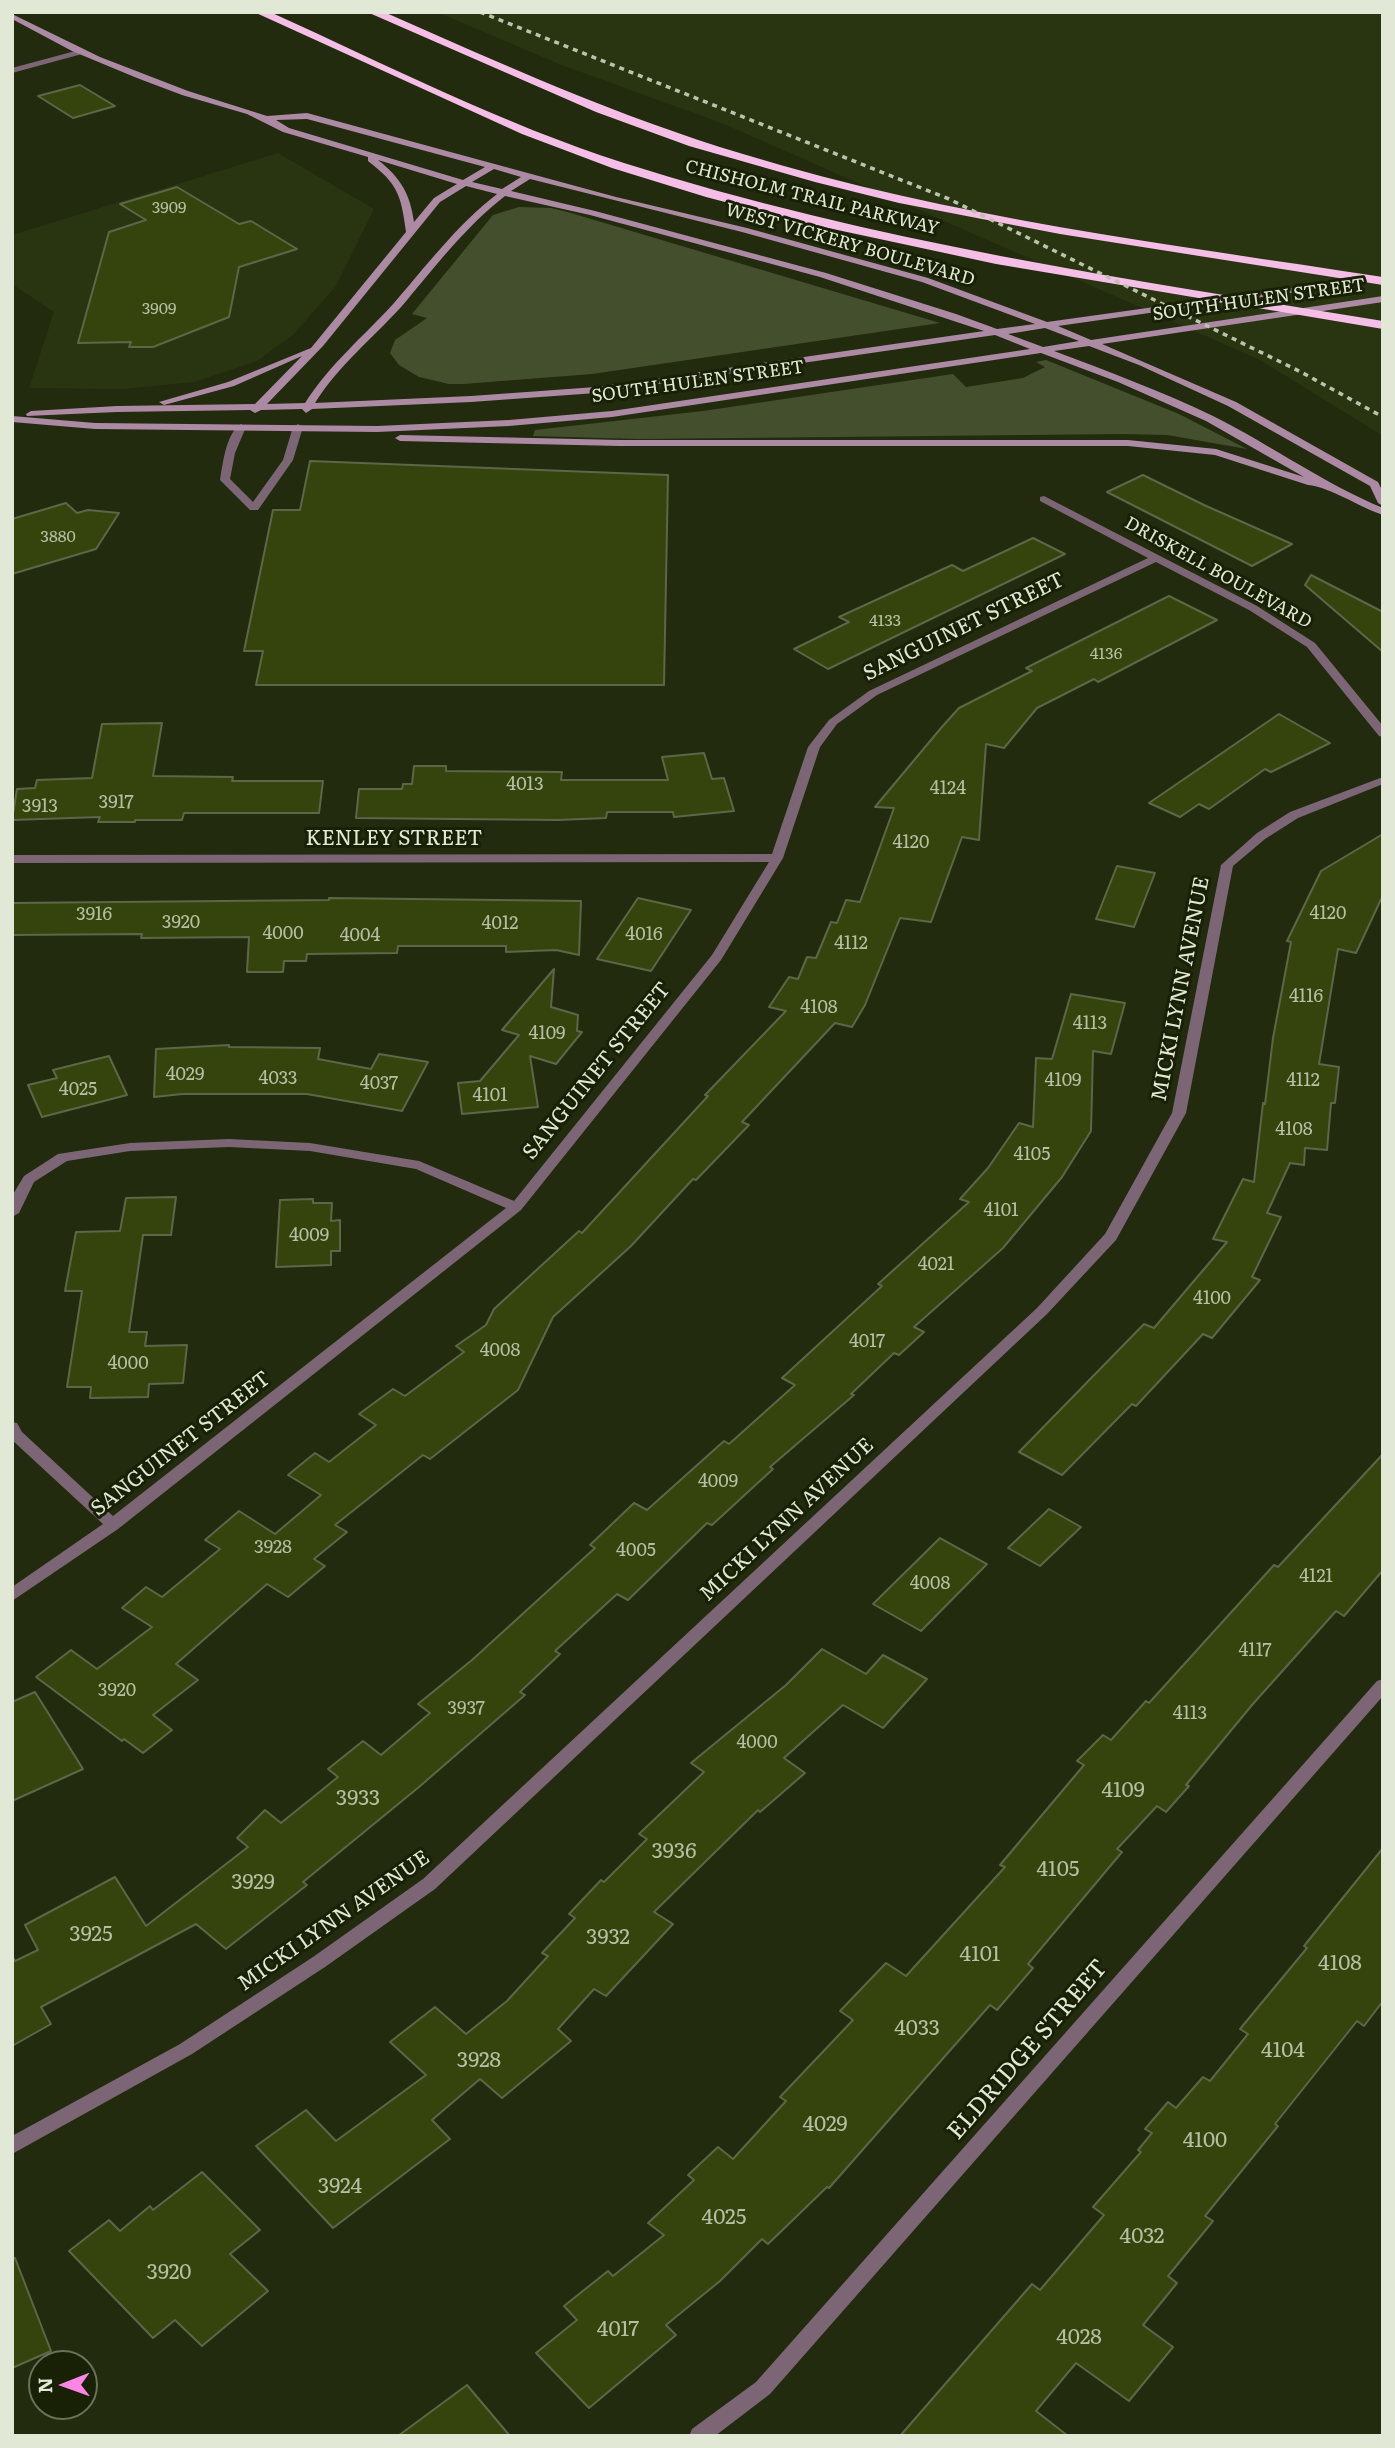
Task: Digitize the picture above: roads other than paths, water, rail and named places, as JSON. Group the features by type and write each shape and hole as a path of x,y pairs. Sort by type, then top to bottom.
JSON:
{"highway":[{"name":"CHISHOLM TRAIL PARKWAY","path":"260,12 519,128 646,174 736,201 888,239 1383,325"},
{"name":"CHISHOLM TRAIL PARKWAY","path":"373,12 582,103 700,145 790,172 946,209 1383,279"}],"main road":[{"name":"WEST VICKERY BOULEVARD","path":"12,16 79,52 198,98 270,118 307,116 528,177 744,230 925,280 982,300 1142,363 1232,404 1374,484 1383,503"},
{"name":"WEST VICKERY BOULEVARD","path":"270,118 286,130 467,184 759,257 898,297 953,316 1121,380 1210,419 1341,494 1383,512"},
{"path":"361,152 396,178 410,210 411,233"},
{"path":"241,427 320,344 437,200 491,167"},
{"path":"528,177 502,192 456,233 398,304 322,386 298,427 370,437 620,443 1092,443 1172,446 1216,452 1341,494"},
{"name":"SOUTH HULEN STREET","path":"12,417 87,408 308,407 596,390 1383,279"},
{"name":"SOUTH HULEN STREET","path":"12,417 95,426 423,428 612,414 1383,299"},
{"path":"140,408 231,384 320,344"}],"street":[{"path":"12,71 79,52"},
{"path":"241,427 230,453 225,480 254,508 288,460 298,427"},
{"name":"DRISKELL BOULEVARD","path":"1044,499 1253,608 1311,645 1383,734"},
{"name":"SANGUINET STREET","path":"12,1595 113,1525 516,1207 717,957 777,858 814,747 833,722 873,693 1158,557"},
{"name":"MICKI LYNN AVENUE","path":"12,2146 186,2049 319,1962 429,1884 1042,1311 1111,1237 1179,1113 1227,865 1261,836 1294,815 1383,780"},
{"name":"KENLEY STREET","path":"12,859 777,858"},
{"path":"12,1213 29,1179 63,1157 131,1147 229,1143 310,1147 419,1165 516,1207"},
{"path":"12,1427 16,1435 113,1525"},
{"name":"ELDRIDGE STREET","path":"699,2436 763,2388 1383,1685"}],"railway":[{"path":"480,12 949,199 1301,372 1383,417"}]}
